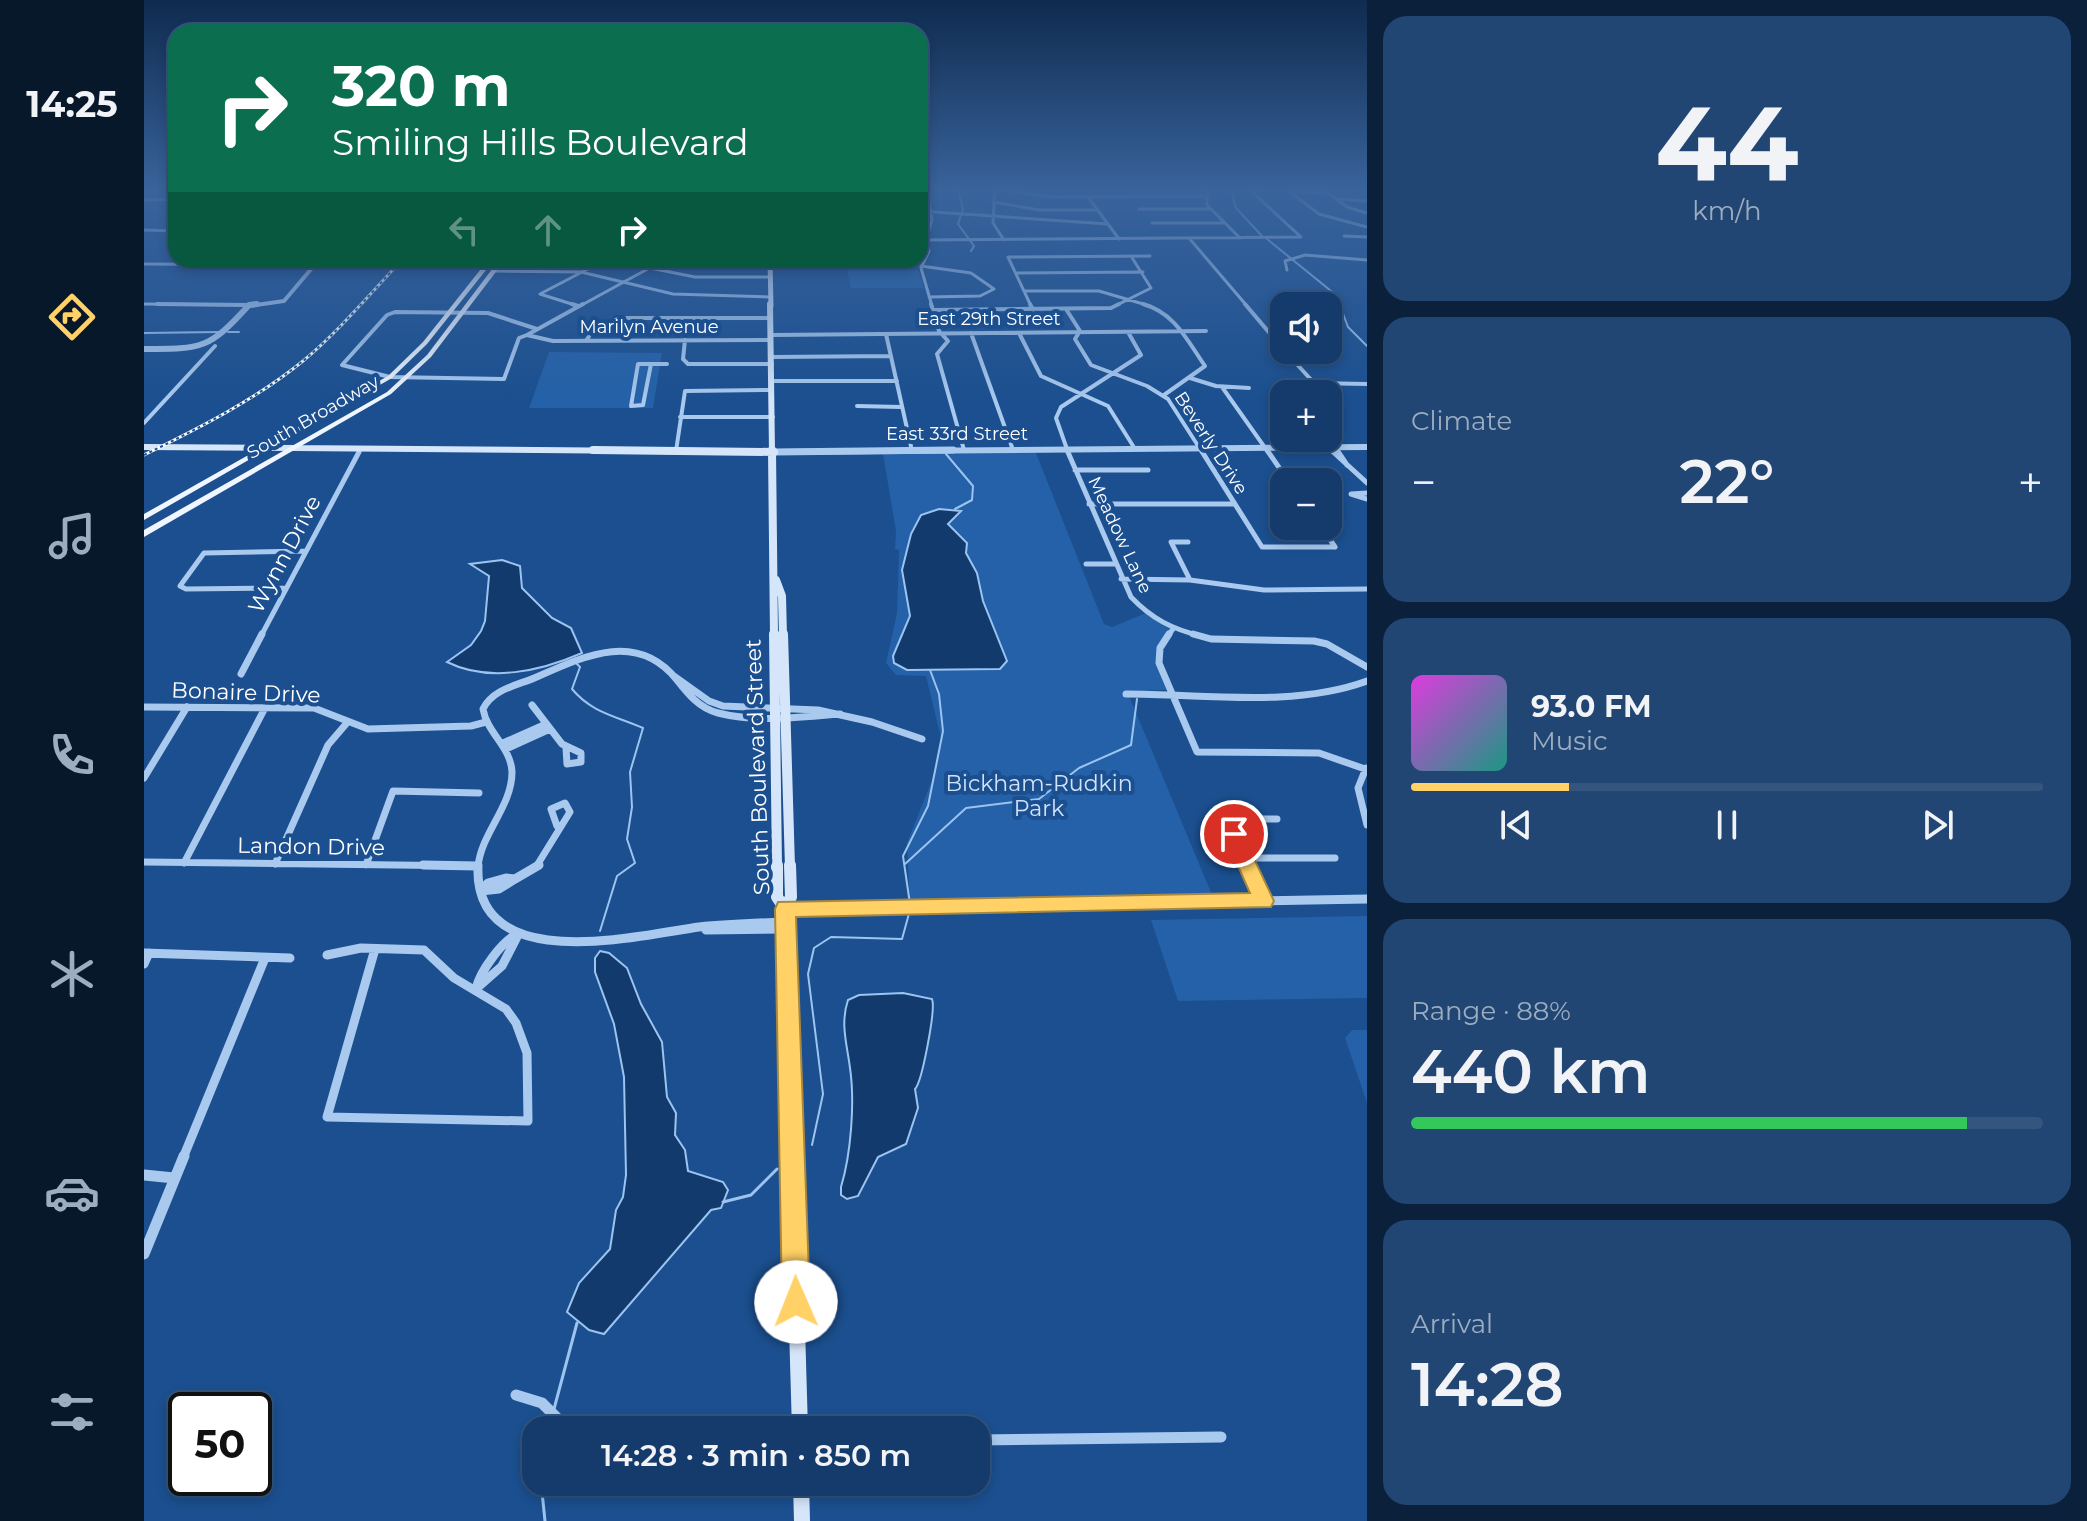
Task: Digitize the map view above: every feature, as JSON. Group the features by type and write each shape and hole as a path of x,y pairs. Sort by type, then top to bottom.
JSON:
{"main road":[{"name":"South Broadway","path":"144,534 376,402 407,378 496,268"},
{"name":"South Boulevard Street","path":"770,268 776,580 782,596 780,712 791,897 785,909 800,1416"},
{"path":"482,270 494,271"},
{"name":"South Broadway","path":"144,517 390,377 415,355 482,270"},
{"path":"144,447 293,448 292,442 299,431"},
{"name":"East 33rd Street","path":"293,448 458,447 547,451"},
{"path":"267,463 272,452 269,448"},
{"name":"East 33rd Street","path":"293,448 359,452 774,452"},
{"path":"801,1496 802,1521"}],"street":[{"path":"1009,260 1033,310"},
{"path":"933,310 1111,308 1151,288 1134,260"},
{"path":"1208,260 1270,333"},
{"path":"1287,260 1287,270"},
{"path":"928,263 953,267 990,283 994,289 980,296 929,297"},
{"path":"144,264 168,264"},
{"path":"144,304 280,303 312,268"},
{"path":"578,306 540,294 589,268"},
{"path":"537,329 488,313 390,313 342,365 346,369 390,377 504,379 517,341 650,268 695,277 770,277"},
{"path":"923,268 933,310 948,341 937,350 937,354 964,450"},
{"path":"494,271 581,272 688,296 771,297"},
{"path":"1016,273 1143,272"},
{"path":"1024,291 1095,290 1167,313 1205,366 1164,395"},
{"path":"144,349 207,346 249,305"},
{"name":"Beverly Drive","path":"1066,309 1077,332 1075,339 1091,365 1164,395 1262,547 1335,547 1330,540"},
{"path":"586,341 593,330 620,318 771,318"},
{"name":"East 29th Street","path":"771,337 1206,331"},
{"name":"Meadow Lane","path":"1128,332 1141,355 1057,412 1089,504 1121,579 1137,605 1173,629 1228,642 1314,641 1327,644 1367,667"},
{"path":"971,333 1013,450"},
{"path":"1019,333 1041,376 1113,409 1135,449"},
{"path":"886,334 912,451"},
{"name":"Marilyn Avenue","path":"527,335 545,340 586,341 771,337"},
{"path":"685,340 683,359 688,364 891,356"},
{"path":"144,423 215,346"},
{"path":"651,364 643,405 631,406 638,364 651,364 667,364"},
{"path":"1297,364 1314,383 1367,384"},
{"path":"1190,378 1222,387 1249,388"},
{"path":"772,381 897,381"},
{"path":"1222,387 1279,468"},
{"path":"676,451 683,393 688,390 772,390"},
{"path":"857,406 901,407"},
{"path":"680,417 773,417"},
{"name":"East 33rd Street","path":"1342,447 1367,447"},
{"name":"East 33rd Street","path":"774,452 1270,448"},
{"name":"Wynn Drive","path":"241,674 359,452"},
{"path":"1335,452 1367,483"},
{"path":"1075,470 1148,470"},
{"path":"1367,493 1351,494 1356,499 1367,499"},
{"path":"1089,504 1234,504"},
{"path":"1188,542 1171,542 1190,580"},
{"path":"286,588 186,589 180,586 204,553 305,551"},
{"path":"1086,564 1114,564"},
{"path":"1121,579 1190,580 1264,590 1367,589"},
{"path":"1173,629 1158,659 1197,752 1319,753 1366,767 1358,788 1367,825"},
{"path":"786,926 688,930 560,942 519,933 493,913 481,891 478,866 512,779 505,746 482,713 491,697 593,653 615,648 639,651 655,658 699,705 735,711 840,714 922,739"},
{"path":"1126,694 1296,694 1328,691 1367,681"},
{"path":"532,705 566,748"},
{"name":"Bonaire Drive","path":"144,707 321,709 346,724 381,730 471,726 486,722"},
{"path":"144,778 187,707"},
{"path":"184,863 265,708"},
{"path":"275,864 328,745 346,724"},
{"path":"505,746 548,726"},
{"path":"366,865 393,791 479,793"},
{"path":"1264,901 1234,834 1235,827 1247,819 1277,819"},
{"path":"481,891 534,870 547,858 557,826"},
{"path":"1244,858 1335,858"},
{"name":"Landon Drive","path":"144,862 478,866"},
{"path":"785,909 1367,899"},
{"path":"476,989 492,970 511,937 519,933"},
{"path":"327,955 375,949 425,950 437,956 447,973 506,1010 525,1039 530,1065 528,1121 327,1117 342,1072 352,1016 375,949"},
{"path":"144,964 147,953 290,958"},
{"path":"144,1254 265,958"},
{"path":"144,1175 174,1178"},
{"path":"516,1395 542,1403 555,1416"},
{"path":"990,1440 1221,1437"}],"green space":[{"path":"847,270 918,270 924,288 851,288"},
{"path":"549,352 662,353 653,408 529,408"},
{"name":"Bickham-Rudkin Park","path":"1036,453 1104,624 1112,627 1146,613 1173,629 1159,654 1169,690 1127,691 1215,902 910,904 907,843 932,780 942,742 926,676 896,675 886,663 897,613 899,550 895,549 896,531 883,454"},
{"path":"1367,916 1367,998 1178,1001 1151,920"},
{"path":"1352,1030 1367,1030 1367,1103 1345,1038"}],"shaded area":[{"path":"939,509 961,511 948,524 967,543 966,553 977,573 983,601 1007,661 1000,669 907,670 894,663 893,656 910,616 902,570 911,534 921,515"},
{"path":"502,560 520,566 522,588 552,618 571,628 582,653 550,665 515,672 480,672 447,662 471,645 485,621 489,576 470,564"},
{"path":"600,951 609,953 627,968 641,1004 662,1042 667,1097 676,1113 675,1135 685,1150 688,1171 723,1182 728,1190 721,1208 711,1210 604,1334 589,1330 567,1312 579,1283 610,1249 626,1175 624,1077 614,1024 595,972 595,958"},
{"path":"903,993 932,999 933,1005 928,1045 915,1089 918,1108 906,1144 878,1157 858,1196 847,1199 841,1195 841,1187 850,1144 852,1112 844,1026 848,1000 859,995"}],"waterway":[{"path":"1293,260 1336,295 1348,327 1367,346"},
{"path":"144,333 218,332"},
{"path":"228,332 239,332"},
{"path":"946,454 973,486 972,500 955,509"},
{"path":"576,663 580,667 572,689 580,697 605,713 643,728 630,772 632,807 627,839 635,863 617,876 600,931"},
{"path":"910,904 903,856 928,806 943,731 939,694 930,670"},
{"path":"905,864 966,808 1039,799 1079,768 1131,745 1137,699"},
{"path":"812,1145 823,1094 808,974 814,948 831,937 902,939 910,910"},
{"path":"723,1202 751,1195 777,1169"},
{"path":"554,1409 577,1323"},
{"path":"542,1496 545,1521"}],"railway":[{"path":"144,455 226,412 285,375 329,337 395,268"}],"route":[{"path":"796,1302 785,909 1264,901 1234,834"}]}
